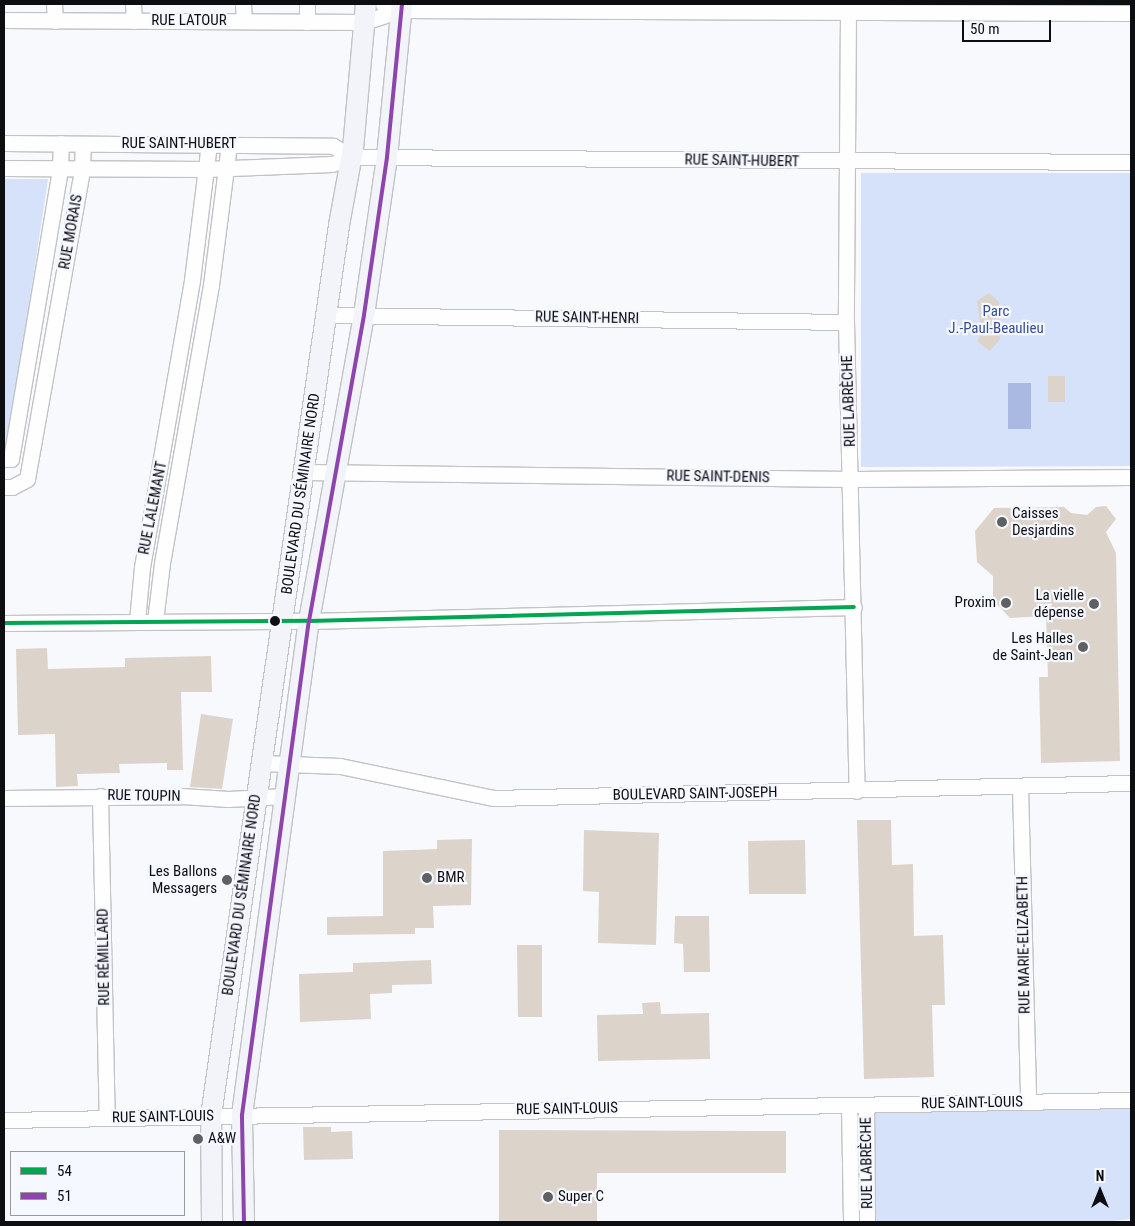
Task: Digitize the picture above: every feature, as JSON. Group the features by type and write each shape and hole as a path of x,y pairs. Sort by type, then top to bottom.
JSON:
{"main road":[{"name":"BOULEVARD DU SÉMINAIRE NORD","path":"244,1222 242,1115 309,621 334,472 364,315 387,157 402,7"},
{"name":"BOULEVARD DU SÉMINAIRE NORD","path":"212,1222 211,1116 256,796 352,157 365,13"}],"street":[{"path":"54,4 54,20"},
{"name":"RUE LATOUR","path":"133,4 134,21"},
{"name":"RUE LATOUR","path":"243,4 244,21"},
{"path":"307,4 307,22"},
{"name":"RUE LATOUR","path":"383,4 402,7 1131,13"},
{"name":"RUE LATOUR","path":"4,20 307,22 402,7"},
{"name":"RUE LABRÈCHE","path":"848,12 846,322 857,791"},
{"name":"RUE SAINT-HUBERT","path":"4,143 333,146 352,157"},
{"name":"RUE MORAIS","path":"27,479 7,459 60,168 61,143"},
{"name":"RUE MORAIS","path":"27,479 57,320 82,169 83,144"},
{"name":"RUE LALEMANT","path":"137,621 142,568 192,280 209,144"},
{"name":"RUE LALEMANT","path":"155,621 162,562 211,285 228,168 229,144"},
{"name":"RUE SAINT-HUBERT","path":"4,168 206,169 332,164 352,157 846,163 1131,162"},
{"path":"192,280 211,285"},
{"name":"RUE SAINT-HENRI","path":"327,315 846,322"},
{"path":"34,316 57,320"},
{"path":"173,396 192,400"},
{"name":"RUE SAINT-DENIS","path":"305,472 851,479 1131,476"},
{"path":"4,487 12,487 27,479"},
{"path":"4,623 309,621 854,607"},
{"name":"BOULEVARD SAINT-JOSEPH","path":"262,763 340,766 492,798 1131,784"},
{"name":"RUE MARIE-ELIZABETH","path":"1020,787 1028,1102"},
{"name":"RUE TOUPIN","path":"4,798 100,796 228,799 284,796"},
{"name":"RUE RÉMILLARD","path":"100,796 108,1118"},
{"name":"RUE SAINT-LOUIS","path":"4,1120 1131,1100"},
{"name":"RUE LABRÈCHE","path":"866,1104 867,1222"},
{"name":"RUE LABRÈCHE","path":"849,1105 851,1222"}],"green space":[{"name":"Parc J.-Paul-Beaulieu","path":"861,173 1131,173 1131,466 861,467"},
{"path":"4,179 48,179 4,470"},
{"path":"1131,1100 1131,1219 1104,1222 867,1222 866,1103"}],"water":[{"path":"1008,383 1031,383 1031,429 1008,429"}],"building":[{"path":"989,293 999,302 1000,340 989,351 977,341 982,332 977,301"},
{"path":"1048,376 1065,376 1065,402 1048,402"},
{"name":"Les Halles de Saint-Jean","path":"1106,506 1116,519 1106,532 1116,553 1120,761 1041,763 1039,677 1048,677 1046,616 1010,618 993,600 993,576 977,562 975,531 994,508 1064,507 1071,513 1087,515 1096,507"},
{"path":"47,648 48,669 125,667 125,658 211,656 212,692 181,692 183,770 167,770 167,763 119,764 120,773 77,774 78,786 56,787 55,734 18,735 16,649"},
{"path":"201,714 233,719 222,789 190,787"},
{"path":"857,820 891,820 892,865 913,864 914,936 943,935 945,1005 932,1005 934,1077 864,1079"},
{"path":"584,830 659,833 656,945 598,943 599,892 583,891"},
{"name":"BMR","path":"472,839 471,905 433,906 434,928 415,928 415,934 327,935 327,917 383,916 383,851 437,849 437,840"},
{"path":"805,840 806,894 749,894 748,841"},
{"path":"675,916 709,916 710,972 684,972 683,944 674,943"},
{"path":"517,945 542,945 542,1017 518,1017"},
{"path":"431,960 432,984 392,985 392,993 370,994 371,1019 300,1022 299,974 353,972 353,963"},
{"path":"660,1002 661,1014 709,1013 710,1059 598,1061 597,1015 643,1014 642,1003"},
{"path":"303,1127 331,1127 331,1132 352,1131 353,1159 304,1160"},
{"path":"499,1130 786,1131 786,1173 597,1173 597,1222 499,1222"}],"transit line":[{"name":"51","path":"244,1222 242,1115 309,621 364,315 387,157 402,4"},
{"name":"54","path":"4,623 309,621 854,607"}],"place":[{"name":"Caisses Desjardins","path":"1002,522"},
{"name":"Proxim","path":"1006,603"},
{"name":"La vielle dépense","path":"1094,604"},
{"name":"Les Halles de Saint-Jean","path":"1083,647"},
{"name":"BMR","path":"427,878"},
{"name":"Les Ballons Messagers","path":"227,880"},
{"name":"A&W","path":"198,1139"},
{"name":"Super C","path":"548,1197"}]}
